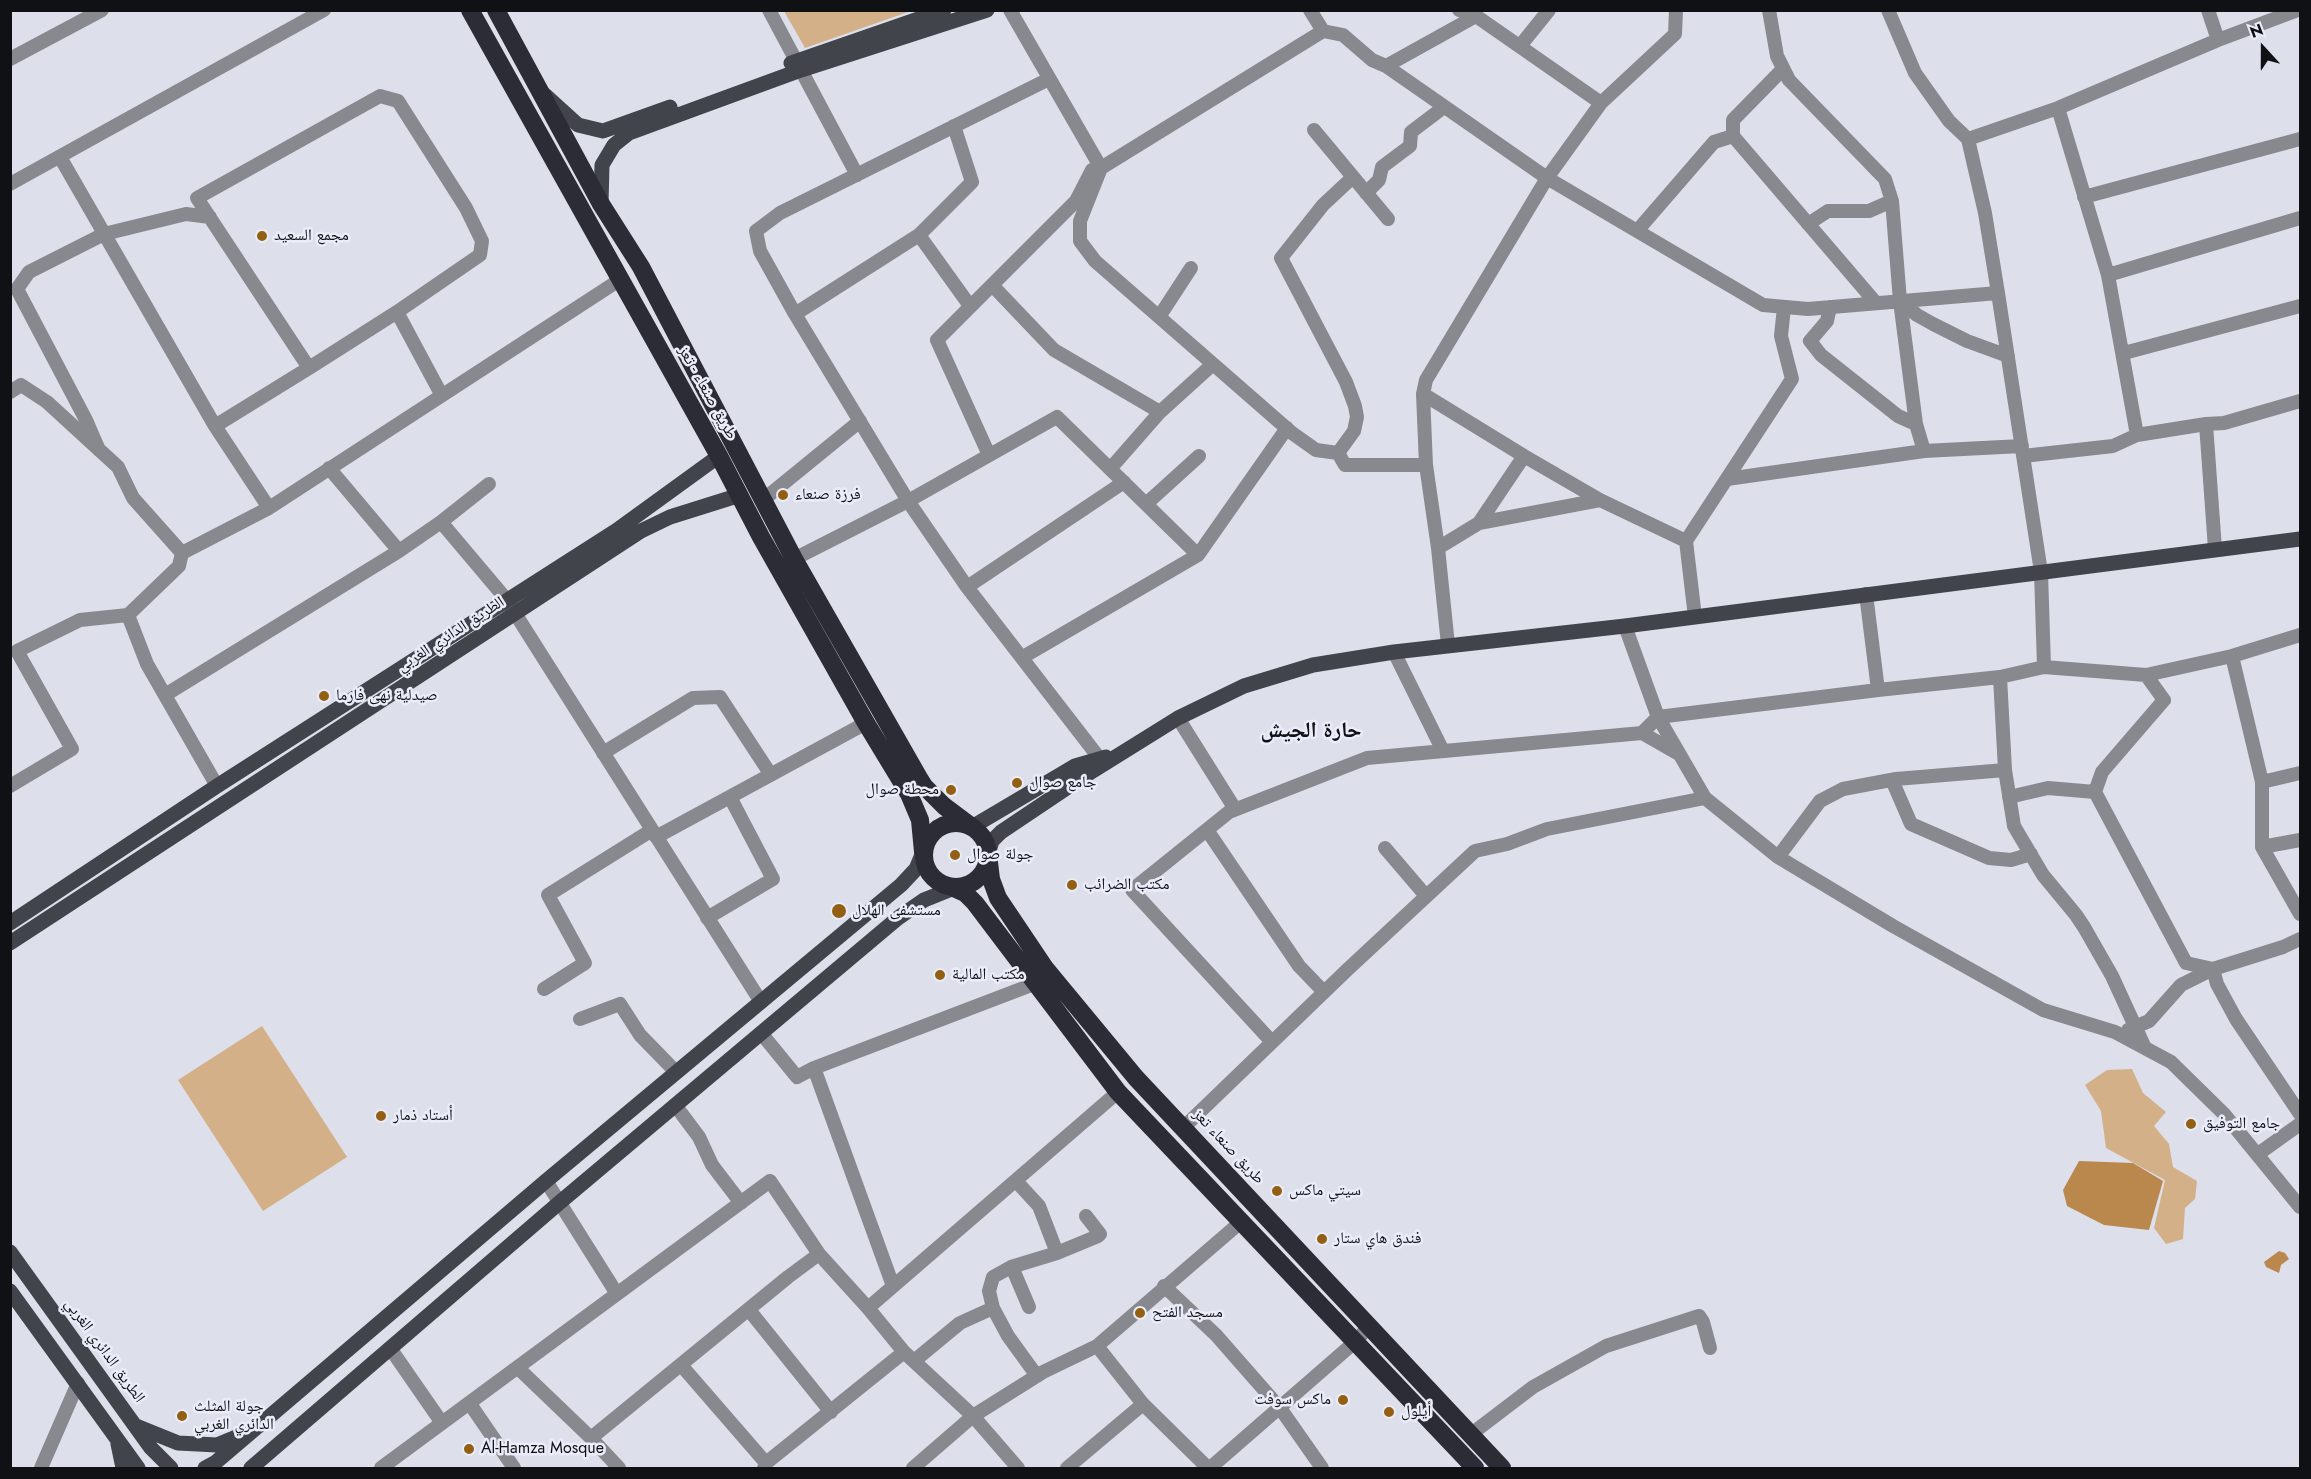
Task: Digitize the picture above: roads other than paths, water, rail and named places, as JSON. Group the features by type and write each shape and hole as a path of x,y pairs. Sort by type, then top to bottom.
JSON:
{"highway":[{"name":"طريق صنعاء - تعز","path":"470,10 740,495 794,559 916,790"},
{"name":"طريق صنعاء - تعز","path":"496,10 601,204 641,267 763,500 769,532 866,723 916,790"},
{"path":"916,790 944,806 972,827 986,843 987,865 982,874 974,882 964,887 954,888"},
{"path":"916,790 924,863 928,872 943,885 965,893 975,903 1034,984 1118,1092 1475,1468"},
{"path":"923,852 932,833 941,826 962,823 972,827"},
{"name":"طريق صنعاء تعز","path":"988,854 991,879 998,898 1045,968 1136,1078 1502,1468"}],"main road":[{"path":"601,204 602,165 614,145 629,134 944,10"},
{"path":"539,89 578,125 603,131 799,66 987,10"},
{"name":"الطريق الدائري الغربي","path":"10,923 217,786 617,530 719,456"},
{"name":"الطريق الدائري الغربي","path":"10,943 641,531 670,517 740,495"},
{"path":"988,854 992,841 1001,832 1080,778 1178,718 1244,686 1279,674 1333,661 1448,645 1626,626 2301,539"},
{"path":"972,827 1075,766 1123,753"},
{"path":"205,1468 216,1462 546,1181 901,885 916,869 923,852"},
{"path":"251,1468 261,1463 390,1348 559,1203 898,918 924,900 954,888"},
{"name":"الطريق الدائري الغربي","path":"10,1252 135,1426 159,1458 171,1468"},
{"path":"10,1291 138,1468"},
{"path":"135,1426 178,1443 217,1445 255,1429"},
{"path":"117,1438 123,1468"}],"street":[{"path":"10,59 102,10"},
{"path":"10,184 324,10"},
{"path":"769,10 857,175"},
{"path":"1010,10 1101,168"},
{"path":"1310,10 1323,31"},
{"path":"1459,10 1476,16 1601,103"},
{"path":"1520,46 1549,10"},
{"path":"1769,10 1777,56 1789,80 1885,179 1892,201 1900,301 1916,424 1924,451"},
{"path":"1888,10 1915,73 1948,121 1968,139 1985,213 2041,572 2044,667"},
{"path":"2208,10 2218,40"},
{"path":"1968,139 2058,108 2218,40 2298,10"},
{"path":"1448,645 1438,548 1426,465 1423,394 1426,380 1547,178 1601,103 1675,34 1675,11"},
{"path":"1386,66 1476,16"},
{"path":"1338,453 1316,450 1287,428 1095,261 1080,241 1080,221 1101,168 1323,31 1343,35 1372,60 1386,66 1547,178 1762,305 1808,309 1998,293"},
{"path":"1783,69 1732,120 1733,136 1876,303"},
{"path":"1049,79 780,213 756,231 760,251 795,314 908,501 968,587 1100,759"},
{"path":"215,426 309,368 397,312 480,255 482,240 466,208 398,101 380,96 197,198 309,368"},
{"path":"1366,192 1379,180 1382,167 1410,146 1411,132 1444,106"},
{"path":"2058,108 2108,275 2124,353 2137,435"},
{"path":"795,314 919,235 972,182 954,126"},
{"path":"1314,130 1388,219"},
{"path":"1637,231 1714,142 1733,136"},
{"path":"2084,197 2301,139"},
{"path":"988,455 937,340 1076,201 1093,169 1091,150"},
{"path":"60,157 215,426 269,508"},
{"path":"1338,453 1354,431 1357,417 1355,406 1346,382 1281,258 1323,205 1353,177"},
{"path":"1808,224 1828,211 1869,211 1892,201"},
{"path":"99,450 86,420 14,290 29,272 104,234 186,214 210,217"},
{"path":"2108,275 2301,218"},
{"path":"919,235 970,306"},
{"path":"1159,317 1191,268"},
{"path":"10,786 72,749 14,652 80,620 128,615 179,566 182,553 269,508 621,279"},
{"path":"992,285 1054,350 1160,412"},
{"path":"1900,301 1933,324 1967,341 2008,356"},
{"path":"2124,353 2301,306"},
{"path":"1695,616 1686,541 1792,379 1781,336 1784,307"},
{"path":"1830,307 1827,321 1810,341 1821,355 1898,416 1916,424"},
{"path":"397,312 441,394"},
{"path":"1110,469 1160,412 1213,364"},
{"path":"10,392 21,385 47,402 118,467 133,498 182,553"},
{"path":"1423,394 1600,500 1686,541"},
{"path":"1727,478 1924,451 2022,451 2113,446 2137,435 2224,423 2301,401"},
{"path":"794,559 908,501 1057,417 1198,555"},
{"path":"763,500 860,421"},
{"path":"2206,424 2215,549"},
{"path":"1023,657 1198,555 1287,428"},
{"path":"1338,453 1345,465 1426,465"},
{"path":"1146,504 1199,456"},
{"path":"1479,523 1524,456"},
{"path":"329,468 399,551"},
{"path":"968,587 1124,482"},
{"path":"165,695 399,551 441,522 489,484"},
{"path":"1438,548 1479,523 1600,500"},
{"path":"441,522 516,614 760,1002"},
{"path":"1866,594 1878,690"},
{"path":"128,615 147,664 217,786"},
{"path":"1626,626 1658,717 1705,798 1778,857 1893,926 2043,1010 2119,1034 2171,1062 2224,1114 2301,1207"},
{"path":"1642,733 1658,717 2000,677 2044,667 2146,675 2232,656 2301,635"},
{"path":"1394,652 1443,751"},
{"path":"2232,656 2262,782 2262,848 2301,914"},
{"path":"2146,675 2164,700 2102,772 2095,792 2186,963 2213,969"},
{"path":"2000,677 2005,770 2014,826 2043,875 2076,915 2112,976 2145,1048"},
{"path":"603,753 693,698 720,696 771,775"},
{"path":"1178,718 1235,809"},
{"path":"544,990 585,963 548,895 654,834 730,797 866,723"},
{"path":"1272,1042 1132,890 1235,809 1367,758 1642,733 1677,753"},
{"path":"1778,857 1820,801 1843,789 1892,780 2005,770"},
{"path":"2262,782 2301,773"},
{"path":"1892,780 1911,824 1989,858 2011,860 2031,854"},
{"path":"2009,797 2048,788 2095,792"},
{"path":"707,918 773,879 730,797"},
{"path":"1183,1128 1475,850 1507,844 1547,829 1705,798"},
{"path":"1207,830 1299,966 1324,992"},
{"path":"2262,848 2301,840"},
{"path":"1385,848 1426,896"},
{"path":"2119,1034 2149,1021 2181,985 2213,969 2301,939"},
{"path":"2213,969 2217,984 2236,1019 2301,1114"},
{"path":"761,1033 797,1077 814,1068 1034,984"},
{"path":"580,1019 620,1004 640,1035 676,1072"},
{"path":"814,1068 893,1286"},
{"path":"868,1308 1118,1092"},
{"path":"675,1105 699,1137 712,1165 741,1203"},
{"path":"2258,1154 2301,1124"},
{"path":"546,1181 617,1294"},
{"path":"381,1468 770,1181 819,1254 909,1357 974,1416 1018,1468"},
{"path":"1016,1181 1039,1206 1057,1253"},
{"path":"1037,1376 1008,1336 993,1308 989,1291 993,1277 1012,1267 1057,1253 1100,1234 1086,1216"},
{"path":"913,1468 974,1416 1037,1376 1097,1346 1242,1221"},
{"path":"591,1438 788,1276 819,1254"},
{"path":"1012,1267 1029,1306"},
{"path":"1164,1286 1216,1335 1280,1408 1322,1468"},
{"path":"681,1365 765,1466 831,1412 909,1357 960,1323 993,1308"},
{"path":"749,1310 831,1412"},
{"path":"1470,1435 1533,1387 1606,1347 1699,1316 1710,1347"},
{"path":"1097,1346 1143,1404 1209,1468 1356,1341 1369,1326"},
{"path":"390,1348 442,1424"},
{"path":"518,1368 619,1468"},
{"path":"41,1468 78,1383"},
{"path":"470,1404 514,1468"},
{"path":"1067,1468 1143,1404"}],"place":[{"name":"مجمع السعيد","path":"262,236"},
{"name":"فرزة صنعاء","path":"783,495"},
{"name":"صيدلية نهى فارما","path":"324,696"},
{"name":"جامع صوال","path":"1017,783"},
{"name":"محطة صوال","path":"951,790"},
{"name":"جولة صوال","path":"955,855"},
{"name":"مكتب الضرائب","path":"1072,885"},
{"name":"مستشفى الهلال","path":"839,911"},
{"name":"مكتب المالية","path":"940,975"},
{"name":"أستاد ذمار","path":"381,1116"},
{"name":"جامع التوفيق","path":"2191,1124"},
{"name":"سيتي ماكس","path":"1277,1191"},
{"name":"فندق هاي ستار","path":"1322,1239"},
{"name":"مسجد الفتح","path":"1140,1313"},
{"name":"ماكس سوفت","path":"1343,1400"},
{"name":"أيلول","path":"1389,1412"},
{"name":"جولة المثلث الدائري الغربي","path":"182,1416"},
{"name":"Al-Hamza Mosque","path":"469,1449"}],"district":[{"name":"حارة الجيش","path":"1311,732"}]}
